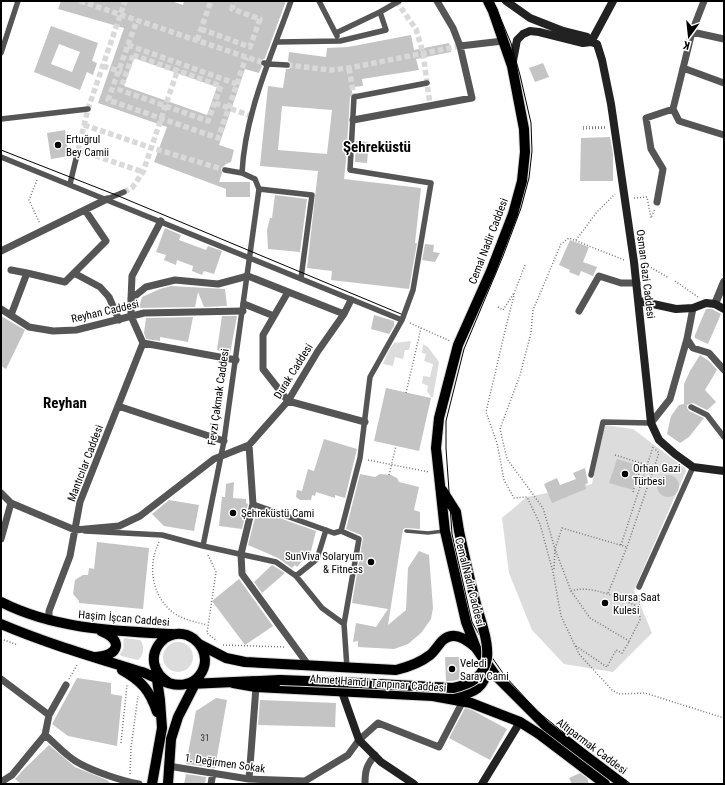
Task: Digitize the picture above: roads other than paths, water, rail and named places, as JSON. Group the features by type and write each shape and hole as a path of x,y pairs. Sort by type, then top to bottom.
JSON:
{"main road":[{"name":"Cemal Nadir Caddesi","path":"488,1 493,11 512,66 524,129 525,152 522,181 513,214 501,247 458,345 439,418 436,448 445,530 466,622 476,648 501,680 546,726"},
{"path":"506,1 530,18 563,31 587,37 591,42"},
{"path":"591,42 613,1"},
{"path":"512,66 517,40 522,34 530,31 584,42 591,42"},
{"name":"Osman Gazi Caddesi","path":"591,42 597,44 602,60 611,104 637,283 651,423 659,440 693,467 724,471"},
{"path":"639,301 676,309 693,308 710,303 724,309"},
{"name":"Cemal Nadir Caddesi","path":"280,680 453,688 466,685 476,679 483,669 487,657 485,638 475,602 456,512 441,488"},
{"name":"Haşim İşcan Caddesi","path":"1,602 49,621 96,629 177,634"},
{"path":"1,624 52,644 169,683 177,685 194,681"},
{"path":"94,658 110,655 114,651 116,645 114,639 109,634 96,629"},
{"path":"152,784 162,728 154,656 156,648 162,641 168,636 177,634 193,638 199,644 205,659 204,668 194,681 178,717 171,739 168,784"},
{"name":"Ahmet Hamdi Tanpınar Caddesi","path":"199,644 226,658 245,662 396,670 413,665 431,654 443,639 453,635 465,638 476,648"},
{"path":"109,662 133,676 148,690 154,702 162,728"},
{"path":"154,664 162,679 169,683"},
{"path":"433,696 464,695 472,691 479,687 485,680 488,665"},
{"name":"Ahmet Hamdi Tanpınar Caddesi","path":"194,681 233,683 280,680"},
{"name":"Ahmet Hamdi Tanpınar Caddesi","path":"233,683 256,687 433,696 463,701 485,708 520,722 539,734"},
{"path":"342,692 359,740 381,762 414,784"},
{"path":"482,784 520,722"},
{"name":"Altıparmak Caddesi","path":"546,726 623,784"},
{"name":"Altıparmak Caddesi","path":"539,734 605,784"}],"street":[{"path":"1,53 18,1"},
{"path":"242,173 243,153 254,105 266,64 291,1"},
{"path":"318,1 340,41"},
{"path":"336,33 380,12 399,1"},
{"path":"353,120 472,98 460,46 453,28 437,1"},
{"path":"704,1 692,32 673,109 680,121 724,135"},
{"path":"276,42 340,41 386,30 380,12"},
{"path":"692,32 724,39"},
{"path":"460,46 504,41"},
{"path":"266,64 287,65"},
{"path":"683,68 724,83"},
{"path":"340,531 360,458 370,377 402,320 413,290 431,184 350,170 354,97 427,83"},
{"path":"1,119 88,109"},
{"path":"657,202 663,169 651,149 646,118 673,109"},
{"path":"1,157 161,222 251,255 351,300 402,320"},
{"path":"70,184 76,159"},
{"path":"225,170 242,173 255,179 259,189 312,195 301,278"},
{"name":"Fevzi Çakmak Caddesi","path":"204,546 222,455 259,189"},
{"path":"1,251 124,192"},
{"path":"11,270 65,282 106,241 85,210"},
{"path":"161,222 132,276 131,316 143,343 236,360"},
{"path":"11,315 27,273"},
{"path":"74,273 100,287 109,297 118,320"},
{"path":"131,299 146,287 175,280 218,284 248,276 344,314"},
{"path":"579,311 599,276 621,283 637,283"},
{"path":"710,303 724,282"},
{"path":"288,292 263,335 263,369 288,401 365,422"},
{"name":"Durak Caddesi","path":"75,530 119,526 140,516 214,459 249,445 288,401 318,351 344,314 351,300"},
{"path":"243,307 274,316"},
{"name":"Reyhan Caddesi","path":"1,309 29,327 53,331 76,330 144,313 243,307"},
{"path":"591,474 604,422 651,423 670,399 687,340 693,308"},
{"path":"687,340 693,348 709,353 724,370"},
{"name":"Mantıcılar Caddesi","path":"49,621 49,611 70,556 80,502 143,343"},
{"path":"118,406 224,441"},
{"path":"691,407 707,415 724,437"},
{"path":"249,445 253,504 241,554 242,574 309,666"},
{"path":"639,587 693,467"},
{"path":"1,494 11,503 75,530 162,535 276,562 296,576 322,608 344,624"},
{"path":"1,539 11,503"},
{"path":"253,504 334,533 340,531 359,539 344,624 347,668"},
{"path":"296,576 317,559 326,530"},
{"path":"1,679 49,715"},
{"path":"1,782 12,775 45,735 49,715 66,685"},
{"path":"249,779 256,687"},
{"name":"1. Değirmen Sokak","path":"168,766 249,779 305,782 348,755 359,740 378,723 439,747 463,701"},
{"path":"45,735 76,761 105,774 139,784"},
{"path":"365,784 365,771 367,764 375,756"},
{"path":"211,784 213,773"}],"lane":[{"path":"406,531 428,533 445,530"}],"tunnel":[{"path":"80,1 264,63"},
{"path":"76,159 88,109 125,1"},
{"path":"197,40 211,1"},
{"path":"201,29 250,47 260,19 232,9 234,1"},
{"path":"396,1 416,29 423,53 430,105"},
{"path":"128,45 137,20"},
{"path":"128,45 237,84 218,138 108,100 128,45"},
{"path":"287,65 330,70 349,68 460,46"},
{"path":"133,55 221,86 208,121 120,90 133,55"},
{"path":"237,84 246,57"},
{"path":"103,66 122,72"},
{"path":"349,68 354,97"},
{"path":"124,192 132,188 143,172 178,69"},
{"path":"215,103 251,116"},
{"path":"84,125 152,148 225,170"},
{"path":"79,150 143,172"}],"tram line":[{"path":"493,1 511,43 520,75 531,123 532,151 529,178 521,208 503,256 464,349 446,421 446,448 452,534 472,622 491,656 505,676 537,711 605,766 631,784"},
{"path":"1,150 116,195 401,314"}],"place":[{"name":"Ertuğrul Bey Camii","path":"58,145"},
{"name":"Orhan Gazi Türbesi","path":"625,474"},
{"name":"Şehreküstü Cami","path":"233,513"},
{"name":"SunViva Solaryum & Fitness","path":"371,562"},
{"name":"Bursa Saat Kulesi","path":"605,603"},
{"name":"Veledi Saray Cami","path":"452,669"}],"district":[{"name":"Şehreküstü","path":"377,147"},
{"name":"Reyhan","path":"65,403"}]}
